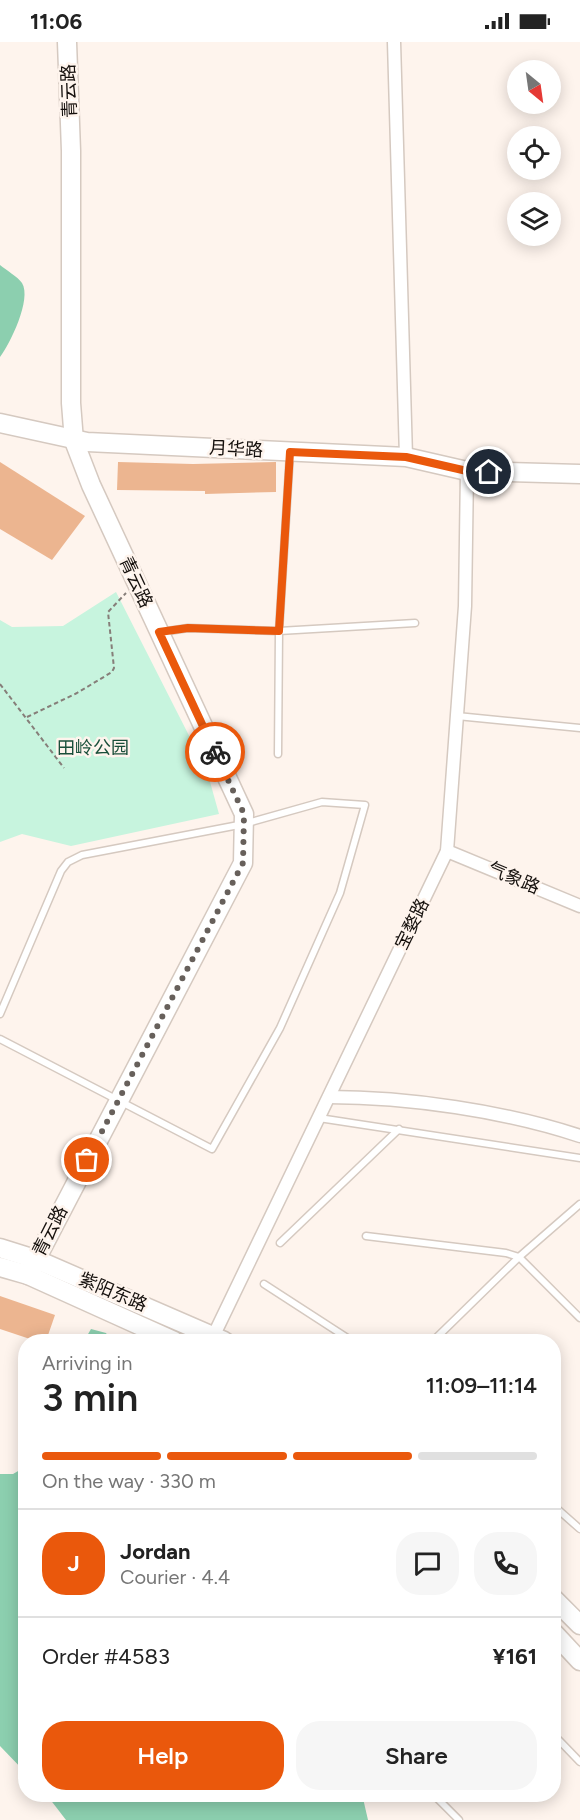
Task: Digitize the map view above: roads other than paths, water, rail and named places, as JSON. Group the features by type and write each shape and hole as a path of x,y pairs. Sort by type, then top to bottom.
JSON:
{"street":[{"name":"青云路","path":"32,1267 243,863 244,814 136,583 82,464 74,441 71,403 71,151 67,42"},
{"path":"394,42 406,457"},
{"name":"月华路","path":"0,423 74,441 406,457 467,471 580,474"},
{"name":"宝婺路","path":"218,1334 318,1118 447,850 465,606 467,471"},
{"name":"气象路","path":"447,850 580,906"},
{"path":"329,1097 372,1097 522,1119 580,1136"},
{"name":"紫阳东路","path":"0,1248 161,1334"},
{"name":"紫阳东路","path":"0,1267 32,1267 203,1334"},
{"path":"561,1606 580,1625"},
{"path":"561,1641 580,1661"}],"lane":[{"path":"278,754 279,631 290,452"},
{"path":"159,632 188,628 279,631 415,623"},
{"path":"457,716 580,728"},
{"path":"0,1014 61,871 68,862 82,855 244,824 322,802 365,805 340,893 331,914 280,1028 212,1149 0,1039"},
{"path":"318,1118 580,1158"},
{"path":"280,1243 399,1130"},
{"path":"440,1334 519,1257 580,1204"},
{"path":"366,1236 507,1253 519,1257 580,1318"},
{"path":"264,1284 341,1334"},
{"path":"561,1512 580,1529"},
{"path":"561,1742 580,1762"},
{"path":"441,1802 459,1820"}],"park label":[{"name":"田岭公园","path":"93,748"}]}
